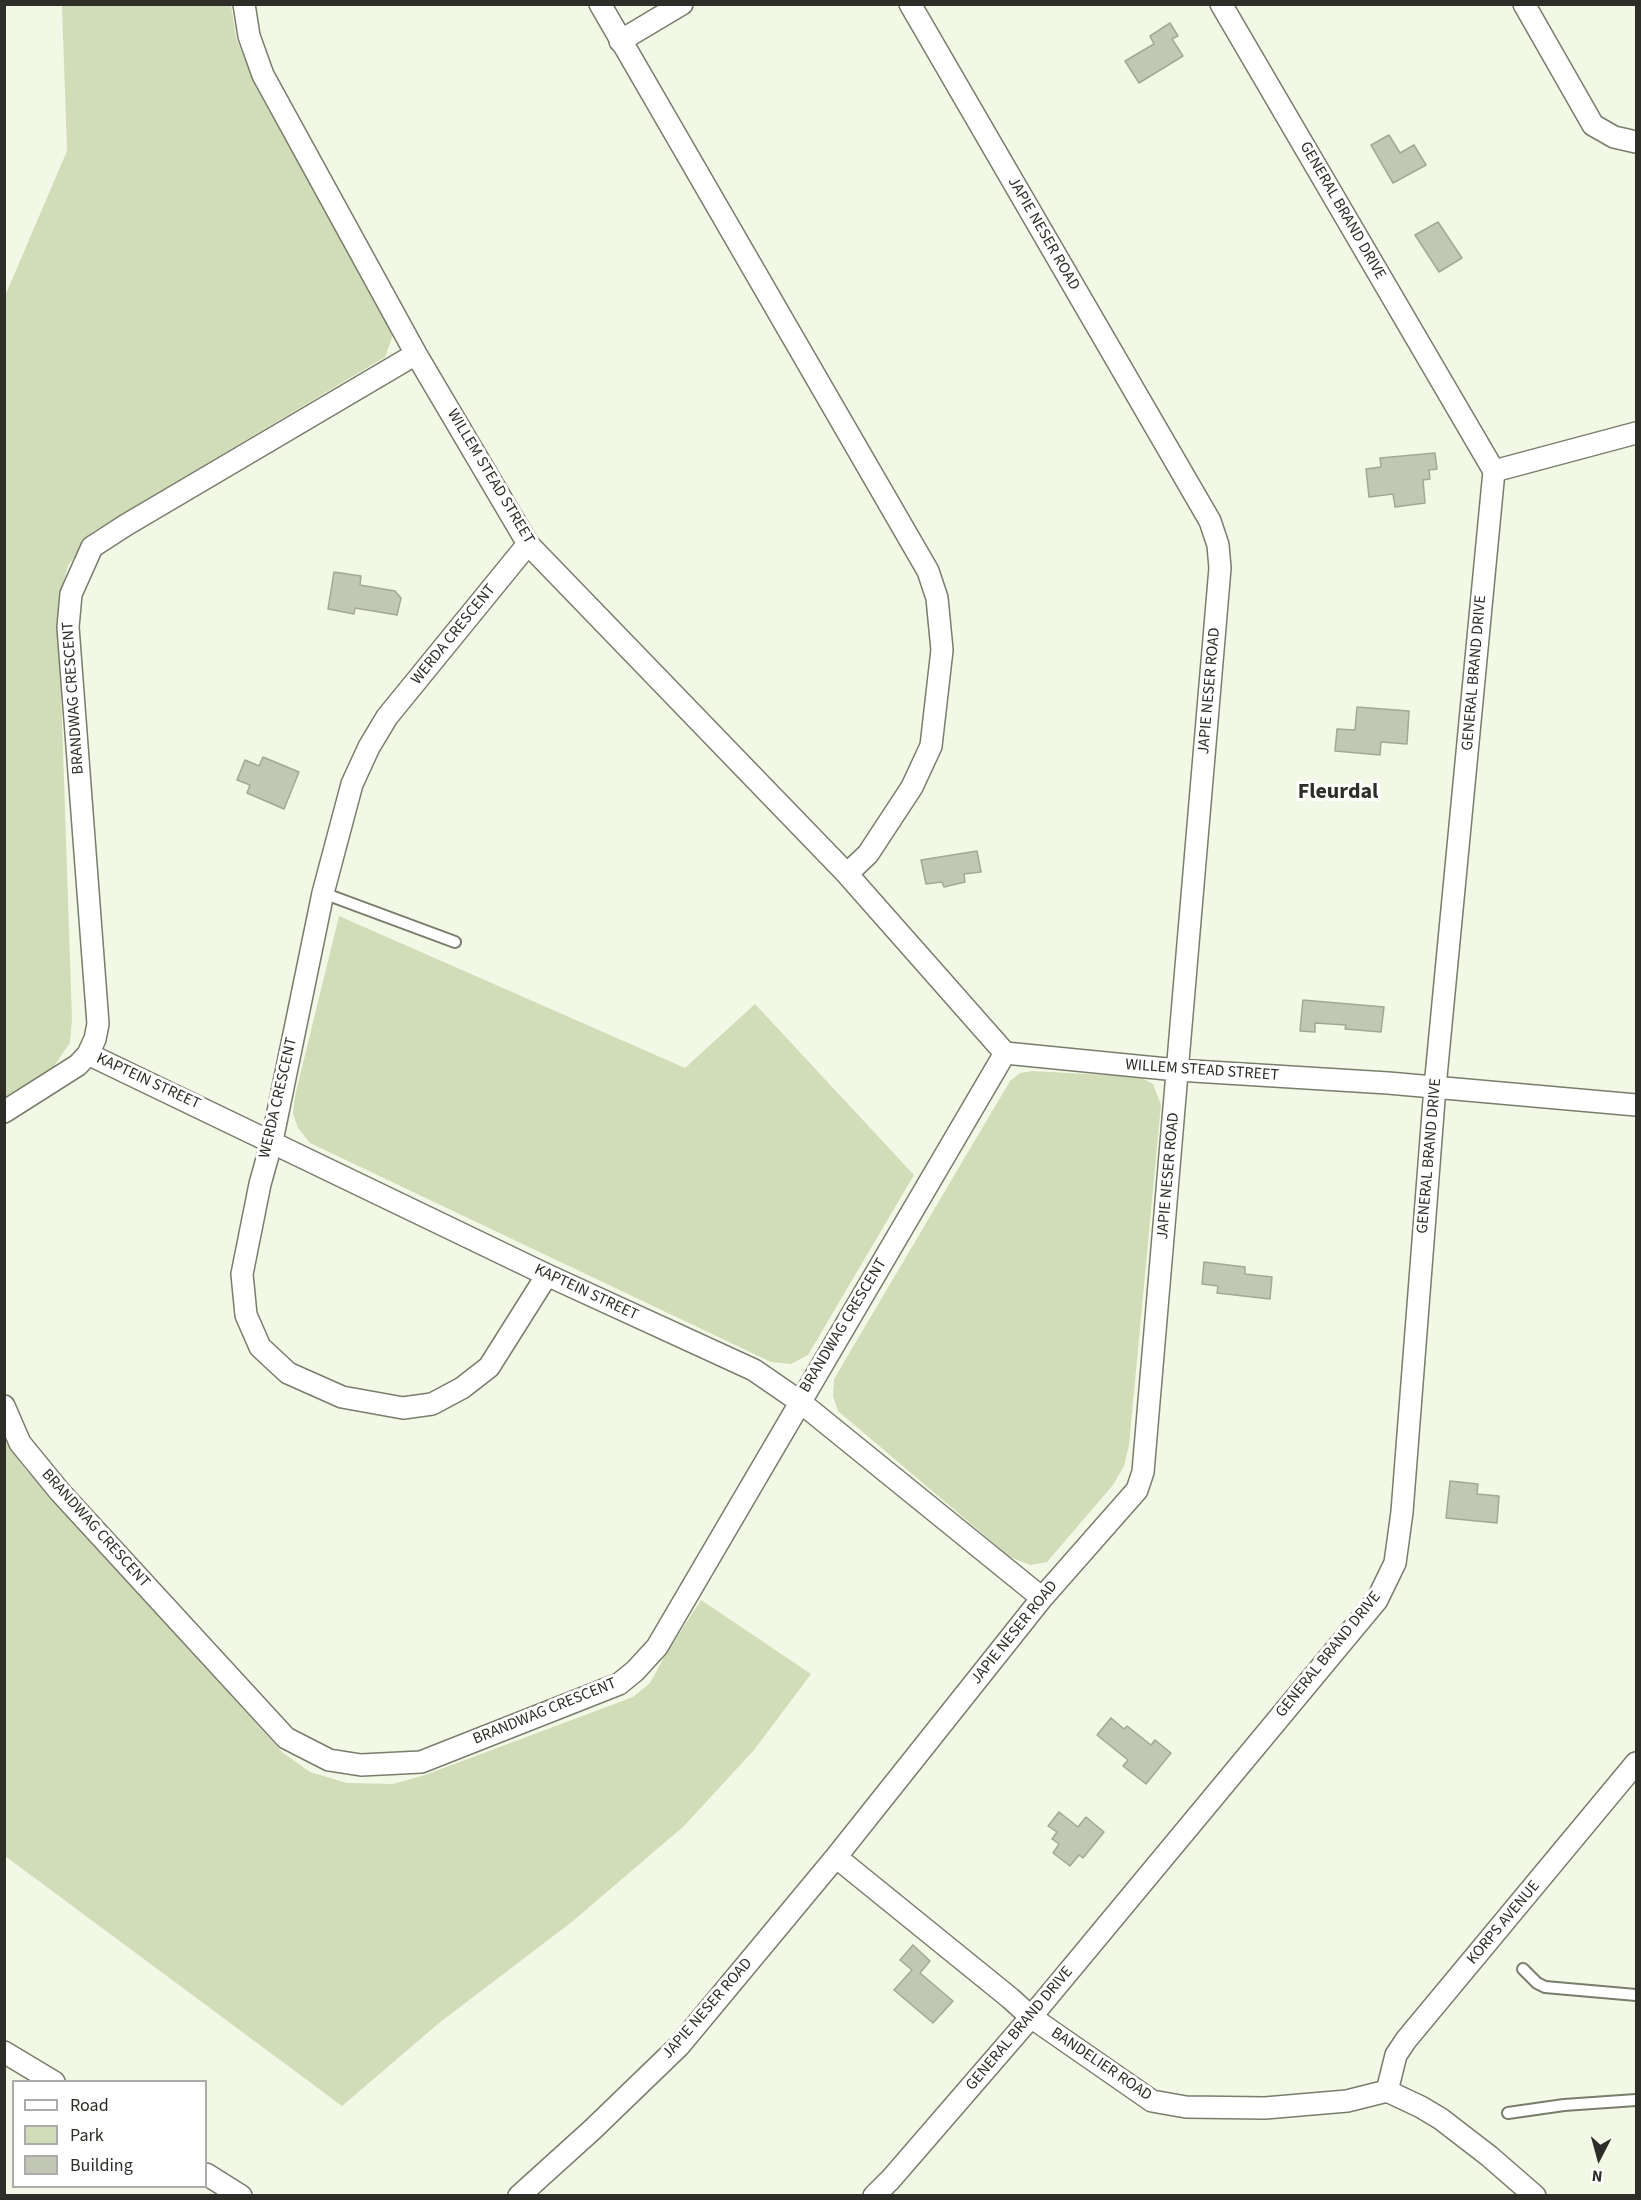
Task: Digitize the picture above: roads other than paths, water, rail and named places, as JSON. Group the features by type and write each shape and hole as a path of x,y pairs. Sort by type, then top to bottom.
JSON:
{"street":[{"name":"WILLEM STEAD STREET","path":"244,4 249,36 262,75 416,354 528,544 847,874 1005,1053 1177,1070 1435,1087 1636,1105"},
{"path":"600,4 928,571 937,598 942,650 931,746 912,787 868,854 847,874"},
{"path":"620,41 682,4"},
{"name":"JAPIE NESER ROAD","path":"519,2196 679,2046 836,1857 1042,1598 1137,1490 1143,1472 1220,568 1218,545 1210,521 910,4"},
{"name":"GENERAL BRAND DRIVE","path":"874,2196 1031,2017 1377,1600 1395,1563 1402,1512 1435,1087 1494,471 1221,4"},
{"path":"1524,4 1593,125 1614,137 1636,142"},
{"name":"BRANDWAG CRESCENT","path":"88,1054 95,1039 98,1024 68,627 71,594 78,575 92,548 126,525 416,354"},
{"path":"1494,471 1636,433"},
{"name":"WERDA CRESCENT","path":"528,544 387,717 369,747 352,784 323,893 242,1274 246,1315 260,1347 288,1373 342,1397 403,1408 432,1404 462,1388 489,1367 547,1275"},
{"name":"BRANDWAG CRESCENT","path":"4,1406 20,1443 60,1492 286,1738 329,1760 361,1765 421,1762 619,1684 635,1671 657,1647 799,1401 1005,1053"},
{"path":"4,1112 78,1065 88,1054"},
{"name":"KAPTEIN STREET","path":"88,1054 547,1275 754,1370 799,1401 1042,1598"},
{"name":"KORPS AVENUE","path":"1388,2091 1396,2055 1406,2040 1636,1763"},
{"name":"BANDELIER ROAD","path":"836,1857 1031,2017 1118,2075 1141,2094 1163,2104 1186,2107 1265,2108 1347,2101 1388,2091"},
{"path":"4,2052 51,2080"},
{"path":"1388,2091 1441,2119 1535,2196"},
{"path":"207,2175 241,2196"}],"lane":[{"path":"323,893 454,942"},
{"path":"1523,1969 1537,1983 1545,1987 1636,1995"},
{"path":"1508,2113 1564,2105 1636,2100"}],"district":[{"name":"Fleurdal","path":"1338,793"}]}
